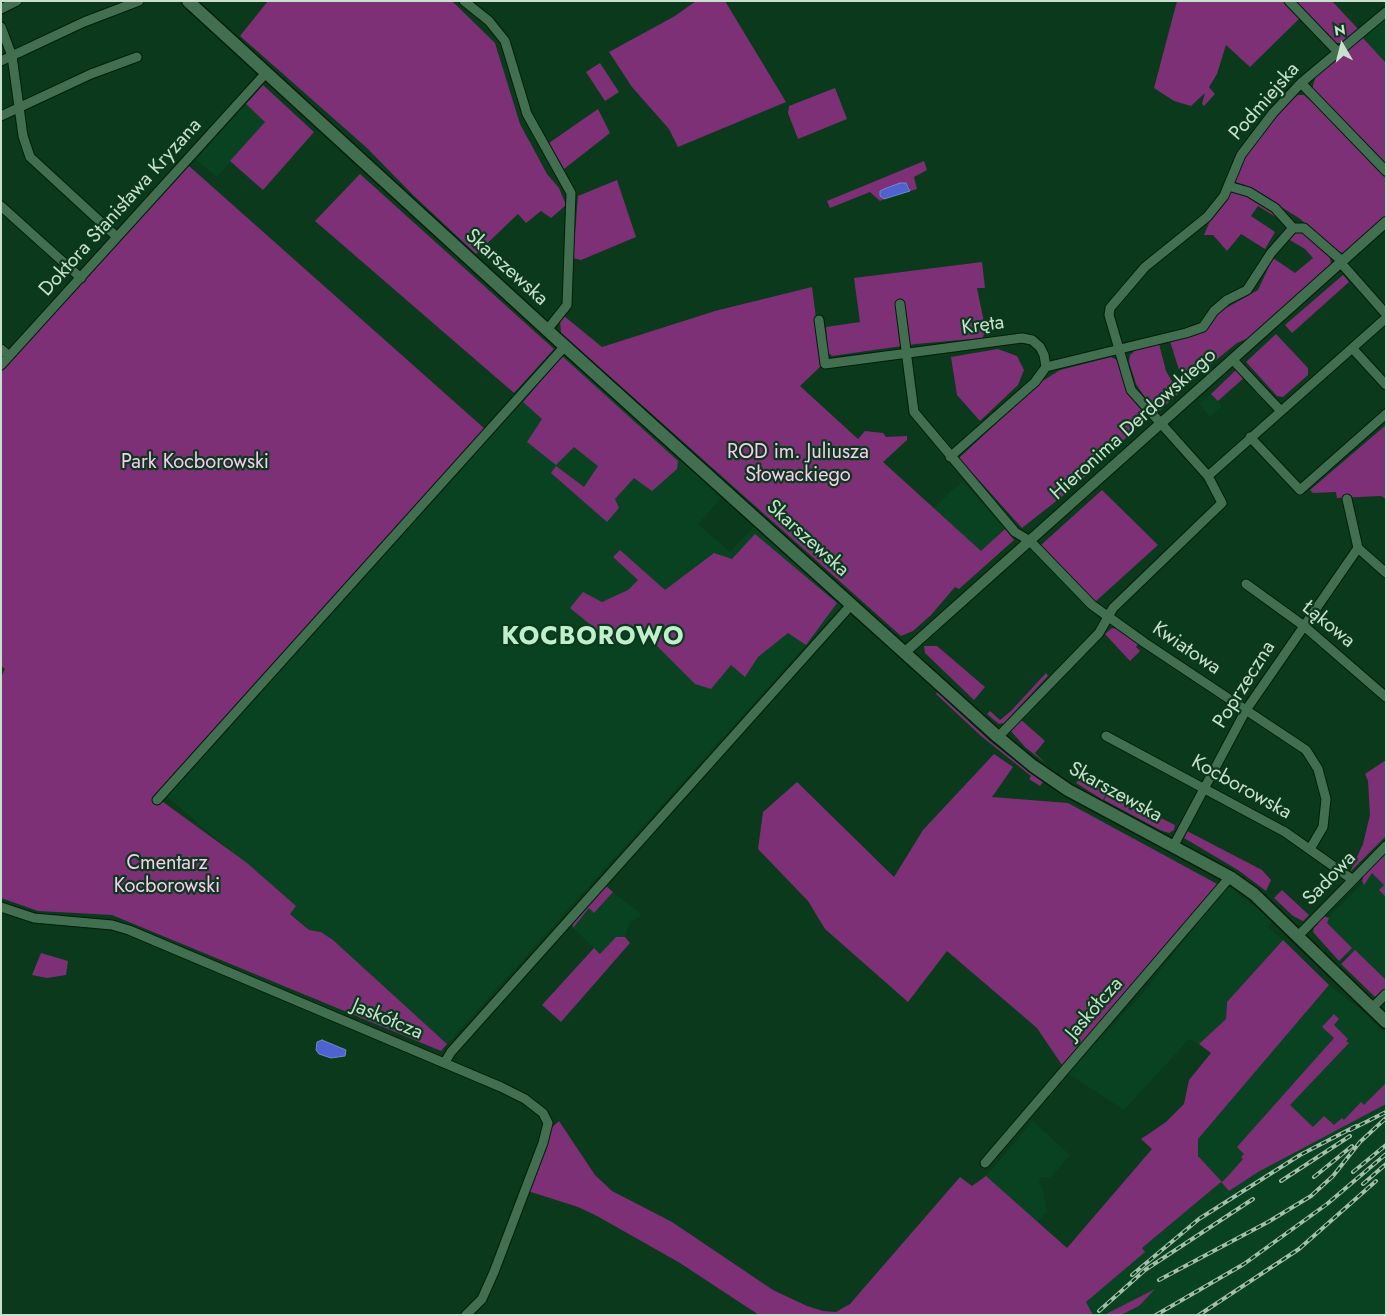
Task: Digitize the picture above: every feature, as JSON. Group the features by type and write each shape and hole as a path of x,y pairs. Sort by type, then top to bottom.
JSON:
{"main road":[{"name":"Skarszewska","path":"188,1 265,74 998,737 1033,766 1068,790 1230,877 1254,894 1299,935 1386,1022"}],"street":[{"path":"1,9 18,1"},
{"path":"1,61 84,22 139,1"},
{"path":"464,1 489,21 505,41 527,114 571,193 567,305 547,330"},
{"path":"1289,1 1338,52"},
{"name":"Podmiejska","path":"1119,349 1109,315 1110,308 1145,267 1207,216 1224,196 1241,156 1273,113 1301,83 1386,12"},
{"path":"1,26 12,56 23,136 30,157 117,238"},
{"path":"1,116 90,74 137,57"},
{"name":"Doktora Stanisława Kryzana","path":"1,365 265,74"},
{"path":"1301,83 1386,171"},
{"path":"1208,476 1280,410 1354,349 1385,312 1342,262 1304,228 1293,228 1275,208 1249,192 1228,186"},
{"path":"1,206 81,278"},
{"name":"Hieronima Derdowskiego","path":"904,653 1386,222"},
{"path":"950,457 1005,410 1046,368 1186,333 1203,327 1214,311 1226,300 1247,290 1271,253 1293,228"},
{"path":"900,304 914,412 1015,532 1030,541"},
{"name":"Kręta","path":"819,320 825,364 1022,338 1032,340 1040,347 1044,355 1046,368"},
{"path":"157,800 565,346"},
{"path":"1,348 9,356"},
{"path":"998,737 1099,633 1113,608 1222,503 1208,476 1131,390 1119,349"},
{"path":"1354,349 1386,385"},
{"path":"1233,360 1280,410"},
{"path":"1250,437 1300,490 1386,414"},
{"path":"1347,499 1358,548 1386,574"},
{"name":"Kwiatowa","path":"1030,541 1092,604 1145,643 1306,750 1318,769 1326,799 1322,826 1310,849"},
{"name":"Poprzeczna","path":"1173,846 1246,710 1358,548"},
{"name":"Łąkowa","path":"1246,584 1304,626 1386,697"},
{"path":"445,1062 451,1052 851,605"},
{"name":"Kocborowska","path":"1106,736 1285,832 1353,880"},
{"name":"Sadowa","path":"1299,935 1386,846"},
{"name":"Jaskółcza","path":"985,1163 1230,877"},
{"name":"Jaskółcza","path":"1,907 34,918 112,925 129,930 445,1062 525,1099 548,1119 543,1143 494,1272 482,1299 466,1315"},
{"path":"1372,1008 1386,994"}],"shaded area":[{"path":"1386,16 1386,63 1361,36"},
{"path":"246,104 266,122 217,177 196,160"},
{"path":"564,352 723,496 698,524 730,552 755,525 842,605 447,1044 333,940 321,932 309,930 290,913 295,906 165,795"},
{"path":"1211,394 1222,406 1210,417 1199,404"},
{"path":"963,481 1005,529 982,552 933,508"},
{"path":"1372,873 1384,885 1379,890 1386,897 1386,986 1381,991 1321,925"},
{"path":"1226,887 1231,888 1273,921 1268,927 1283,940 1227,1002 1226,1019 1199,1044 1189,1039 1124,1110 1067,1073 1137,1000"},
{"path":"613,892 642,915 630,922 625,937 616,937 600,954 573,928 589,908 594,913"},
{"path":"1329,985 1367,1015 1386,1035 1386,1315 1121,1315 1139,1306 1153,1290 1104,1315 1093,1315 1086,1302 1144,1252 1142,1248 1221,1182 1198,1156 1198,1139"},
{"path":"1033,1121 1070,1155 1051,1177 1042,1177 1038,1181 1042,1186 1047,1212 1037,1222 986,1176"}],"green space":[{"path":"268,1 452,1 495,43 520,124 547,174 559,188 566,205 551,218 541,211 526,223 518,214 476,254 413,195 367,148 240,36"},
{"path":"696,1 725,1 786,102 678,147 669,129 632,87 609,52 675,16"},
{"path":"1177,1 1285,1 1301,17 1250,67 1226,45 1217,74 1209,87 1215,94 1204,106 1202,104 1205,93 1191,106 1174,101 1154,88"},
{"path":"1294,1 1332,1 1358,29 1340,43 1334,43"},
{"path":"1361,36 1386,63 1386,164 1313,92 1316,76"},
{"path":"600,63 619,92 605,101 586,72"},
{"path":"263,85 314,132 263,190 230,161 265,122 246,104"},
{"path":"835,88 847,119 798,139 788,113 789,106"},
{"path":"1298,95 1304,95 1313,103 1386,179 1386,215 1343,253 1339,252 1299,218 1245,185 1235,182 1233,177 1257,138 1286,105"},
{"path":"598,109 610,133 564,169 549,143"},
{"path":"924,161 927,170 914,177 917,189 910,191 909,186 880,196 884,199 880,201 870,192 830,208 827,201"},
{"name":"Park Kocborowski","path":"189,166 485,429 159,799 247,863 296,906 290,914 309,930 321,932 333,940 447,1044 441,1051 112,915 38,911 1,898 1,677 5,669 1,666 1,372"},
{"path":"360,174 554,349 514,393 315,221"},
{"path":"617,180 636,237 581,260 573,258 578,196"},
{"path":"1233,189 1246,193 1275,212 1279,219 1258,206 1251,216 1275,232 1265,249 1241,234 1227,251 1213,235 1204,235 1213,214"},
{"path":"1300,229 1330,258 1331,264 1251,337 1237,343 1156,414 1136,384 1129,362 1130,355 1137,349 1159,344 1166,371 1173,383 1183,374 1179,370 1170,341 1202,330 1219,312 1258,290 1273,258 1295,273 1313,258 1305,249 1285,237"},
{"path":"982,262 985,288 977,288 985,327 983,338 916,344 832,356 828,353 826,327 860,322 854,278"},
{"path":"1343,275 1349,282 1292,333 1285,325"},
{"name":"ROD im. Juliusza Słowackiego","path":"812,287 822,365 800,386 858,439 865,431 883,433 886,437 907,436 907,440 883,462 981,551 1005,529 1014,540 959,589 955,587 931,615 913,631 901,636 561,333 560,320 564,316 602,347 715,311"},
{"path":"1276,334 1308,368 1308,375 1283,397 1277,396 1246,362"},
{"path":"998,349 1017,356 1024,370 1018,385 980,421 957,395 951,357"},
{"path":"562,356 678,461 677,469 652,491 634,478 615,499 619,508 607,522 551,473 556,466 584,487 598,466 574,447 556,465 527,442 542,419 523,402"},
{"path":"1111,357 1117,360 1128,391 1147,418 1074,487 1022,528 959,458 1041,382 1060,370"},
{"path":"1237,369 1245,377 1218,401 1211,394"},
{"path":"1386,425 1386,499 1381,496 1337,498 1336,492 1313,493 1310,490"},
{"path":"1102,490 1158,545 1095,602 1041,545"},
{"path":"755,534 837,603 806,645 788,633 758,657 745,677 731,665 711,689 695,684 637,626 629,627 614,644 570,608 583,592 602,602 628,590 638,580 613,557 620,550 665,590 714,553 732,559"},
{"path":"1112,628 1123,630 1139,643 1136,647 1140,651 1130,661 1105,634"},
{"path":"924,646 937,646 985,687 974,700 925,653"},
{"path":"1046,673 1048,676 1004,723 999,724 987,714 990,711 1000,720 1011,711"},
{"path":"937,692 991,742 1043,782 1040,786 1029,779 1031,776 981,736 936,694"},
{"path":"1019,718 1045,741 1035,753 1045,763 1025,747 1010,730"},
{"path":"994,754 1013,767 992,797 1068,803 1219,885 1062,1065 1037,1028 947,951 908,1002 825,929 808,901 758,849 763,812 797,782 894,877 923,830"},
{"path":"1386,760 1386,836 1350,872 1363,844 1370,815 1368,781 1365,774"},
{"path":"1081,777 1107,792 1103,800 1076,783"},
{"path":"1108,792 1175,825 1174,830 1169,833 1160,830 1104,800"},
{"path":"1187,831 1262,870 1271,880 1266,891 1238,870 1184,838"},
{"path":"1386,852 1386,897 1379,890 1384,885 1372,873 1364,885 1362,881 1364,874"},
{"path":"606,886 613,892 594,913 589,908 573,928 572,923"},
{"path":"1282,890 1309,915 1303,921 1293,916 1274,898"},
{"path":"1324,916 1329,918 1327,923 1352,948 1339,961 1313,932 1318,924 1317,922"},
{"path":"616,937 625,937 630,943 561,1022 542,1005 594,948 600,954"},
{"path":"1283,940 1329,985 1198,1139 1198,1156 1222,1182 1228,1176 1243,1159 1241,1157 1244,1154 1237,1147 1334,1038 1322,1027 1334,1014 1339,1019 1334,1025 1348,1039 1346,1041 1349,1043 1290,1105 1313,1127 1324,1116 1334,1125 1342,1118 1344,1120 1361,1102 1364,1105 1386,1083 1386,1104 1258,1172 1229,1191 1221,1182 1142,1248 1145,1252 1086,1302 1093,1315 759,1315 680,1263 597,1216 578,1207 528,1191 550,1129 559,1121 595,1175 612,1191 672,1222 773,1290 807,1306 823,1311 836,1312 850,1304 960,1177 972,1186 986,1176 1067,1248 1152,1149 1141,1139 1166,1122 1184,1104 1189,1080 1211,1053 1199,1044 1226,1019 1227,1002"},
{"path":"1355,950 1386,980 1386,989 1375,997 1341,964"},
{"path":"41,953 68,961 66,975 47,978 32,975"},
{"path":"1155,1289 1139,1306 1121,1315 1104,1315"}],"water":[{"path":"900,183 906,183 910,191 884,199 880,196 880,191"},
{"path":"322,1040 346,1050 345,1056 331,1058 319,1054 316,1050 317,1042"}],"railway":[{"path":"1350,1130 1386,1112"},
{"path":"1159,1280 1268,1222 1311,1196 1333,1176 1360,1142 1386,1118"},
{"path":"1132,1275 1199,1219 1300,1155 1356,1126"},
{"path":"1281,1181 1350,1136"},
{"path":"1353,1172 1386,1145"},
{"path":"1314,1177 1352,1146"},
{"path":"1156,1315 1244,1264 1327,1204 1386,1154"},
{"path":"1363,1184 1386,1164"},
{"path":"1199,1315 1299,1249 1376,1181"},
{"path":"1099,1311 1145,1270 1253,1199"}],"district":[{"name":"KOCBOROWO","path":"593,638"}],"park label":[{"name":"Cmentarz Kocborowski","path":"167,876"}]}
